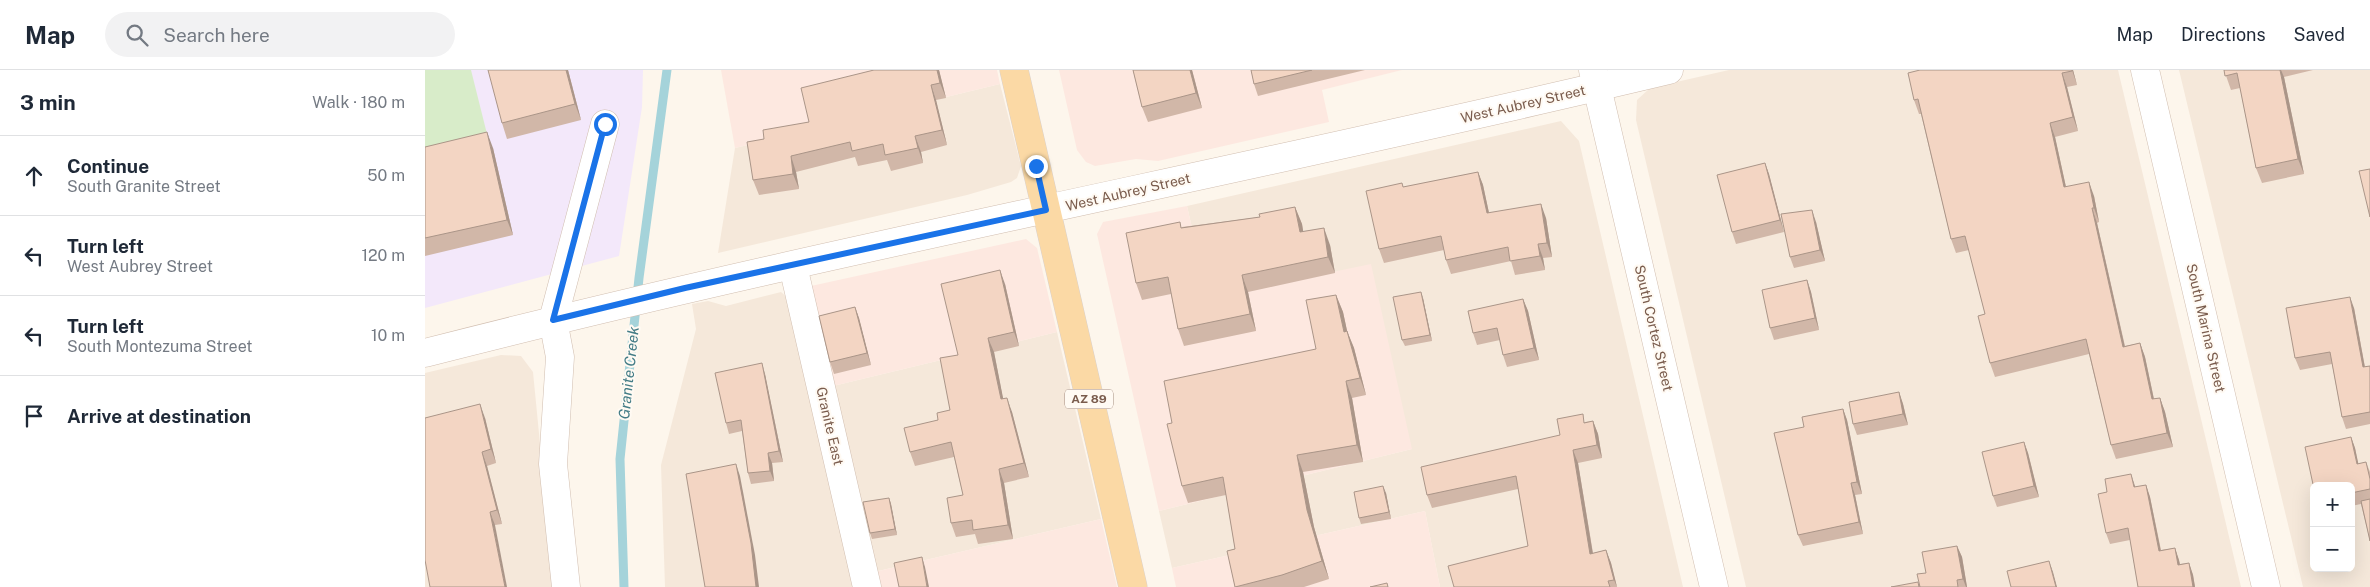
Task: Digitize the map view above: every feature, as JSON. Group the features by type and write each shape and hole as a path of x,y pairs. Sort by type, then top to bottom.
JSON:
{"main road":[{"name":"AZ 89","path":"1014,70 1133,587"}],"street":[{"name":"West Aubrey Street","path":"425,353 685,288 1046,210 1595,78 1669,70"},
{"name":"South Marina Street","path":"2145,70 2266,587"},
{"name":"South Cortez Street","path":"1595,78 1715,587"},
{"path":"566,587 553,464 560,357 553,320 605,124"},
{"name":"Granite East","path":"793,266 867,587"}],"shaded area":[{"path":"425,70 643,70 642,107 619,256 425,308"},
{"path":"721,70 997,70 1000,84 735,148"},
{"path":"1059,70 1402,70 1322,90 1329,122 1158,161 1136,159 1095,166 1086,162 1077,150"},
{"path":"1729,70 2118,70 2241,587 1746,587 1636,120 1637,100 1650,88"},
{"path":"2179,70 2370,70 2370,587 2303,587"},
{"path":"1000,84 1021,166 1017,178 1011,182 967,195 718,253 735,148"},
{"path":"1561,121 1579,141 1683,587 1440,587 1425,511 1172,568 1159,511 1412,449 1208,298 1187,206"},
{"path":"1187,206 1208,298 1371,264 1412,449 1159,511 1097,234 1103,222"},
{"path":"1026,239 1037,248 1057,332 833,386 811,286"},
{"path":"781,292 790,300 855,587 665,587 661,465 696,329 692,304 708,301 726,306"},
{"path":"1057,332 1101,519 874,572 833,386"},
{"path":"501,355 521,356 533,372 554,587 425,587 425,373"},
{"path":"1425,511 1440,587 1176,587 1172,568"},
{"path":"1101,519 1117,587 877,587 874,572"}],"green space":[{"path":"425,70 471,70 487,134 425,149"}],"building":[{"path":"488,70 566,70 575,104 502,123"},
{"path":"874,70 937,70 940,83 931,85 942,130 915,136 918,148 885,155 883,144 852,151 850,142 791,156 793,174 753,180 747,142 764,139 763,130 809,122 801,88"},
{"path":"1133,70 1190,70 1196,93 1142,107"},
{"path":"1251,70 1312,70 1254,84"},
{"path":"1920,70 2072,70 2062,73 2073,117 2050,123 2064,187 2089,182 2094,208 2092,208 2123,347 2140,343 2152,399 2160,398 2167,433 2111,445 2086,339 1990,363 1978,316 1985,314 1965,236 1951,239 1918,99 1914,100 1908,73"},
{"path":"2224,70 2280,70 2298,159 2256,168 2237,73 2225,76"},
{"path":"487,132 507,220 425,238 425,147"},
{"path":"1765,163 1780,220 1732,232 1717,175"},
{"path":"2370,169 2370,217 2359,171"},
{"path":"1478,172 1487,213 1541,204 1547,243 1538,244 1540,256 1510,261 1508,247 1446,260 1441,236 1379,249 1366,191 1402,183 1403,187"},
{"path":"1295,207 1300,232 1324,228 1328,257 1242,275 1250,314 1178,329 1168,277 1136,283 1126,233 1180,222 1181,228 1260,217 1259,214"},
{"path":"1812,210 1820,250 1790,257 1781,214"},
{"path":"1000,270 1014,332 988,338 1001,399 1007,398 1024,463 999,469 1008,525 973,530 972,520 951,523 947,498 963,495 951,442 910,452 904,428 938,420 937,413 950,410 940,358 958,355 941,284"},
{"path":"1807,280 1815,318 1770,328 1762,290"},
{"path":"1421,292 1430,335 1402,340 1393,297"},
{"path":"1336,295 1344,332 1347,331 1360,378 1346,381 1357,445 1297,455 1307,510 1322,561 1282,575 1235,587 1227,551 1235,549 1223,477 1182,486 1167,424 1172,423 1164,381 1316,349 1306,300"},
{"path":"2350,297 2363,367 2370,366 2370,412 2342,417 2330,352 2295,358 2286,308"},
{"path":"1523,299 1534,348 1503,355 1497,328 1473,333 1468,311"},
{"path":"855,307 867,353 830,362 819,316"},
{"path":"762,363 779,451 768,453 770,471 748,473 741,420 726,423 715,373"},
{"path":"1899,392 1903,414 1853,424 1849,402"},
{"path":"480,404 491,449 482,452 497,510 490,512 505,587 430,587 425,560 425,418"},
{"path":"1843,409 1857,482 1851,483 1859,522 1798,535 1774,433 1804,427 1802,417"},
{"path":"1583,414 1584,423 1593,421 1597,445 1573,450 1590,554 1606,550 1614,580 1608,581 1610,587 1454,587 1448,566 1528,546 1516,476 1427,495 1421,467 1560,435 1557,419"},
{"path":"2351,437 2357,464 2366,462 2370,489 2355,492 2355,482 2312,482 2305,447"},
{"path":"2024,442 2034,486 1993,496 1982,452"},
{"path":"736,464 751,543 756,587 705,587 686,474"},
{"path":"2131,474 2134,487 2146,485 2159,551 2175,548 2178,565 2189,563 2193,587 2138,587 2128,528 2106,533 2098,494 2107,492 2105,479"},
{"path":"1383,486 1389,512 1359,518 1354,492"},
{"path":"889,498 895,529 870,533 863,502"},
{"path":"2370,499 2370,541 2361,501"},
{"path":"1957,546 1963,579 1957,580 1958,587 1920,587 1917,574 1926,573 1922,552"},
{"path":"922,557 927,587 899,587 894,563"},
{"path":"2049,561 2056,587 2011,587 2007,571"},
{"path":"1918,582 1919,587 1891,587"},
{"path":"1387,583 1388,587 1370,587"}],"waterway":[{"name":"Granite Creek","path":"624,587 620,459 639,278 667,70"}],"route":[{"path":"605,124 553,320 685,288 1046,210 1036,166"}]}
